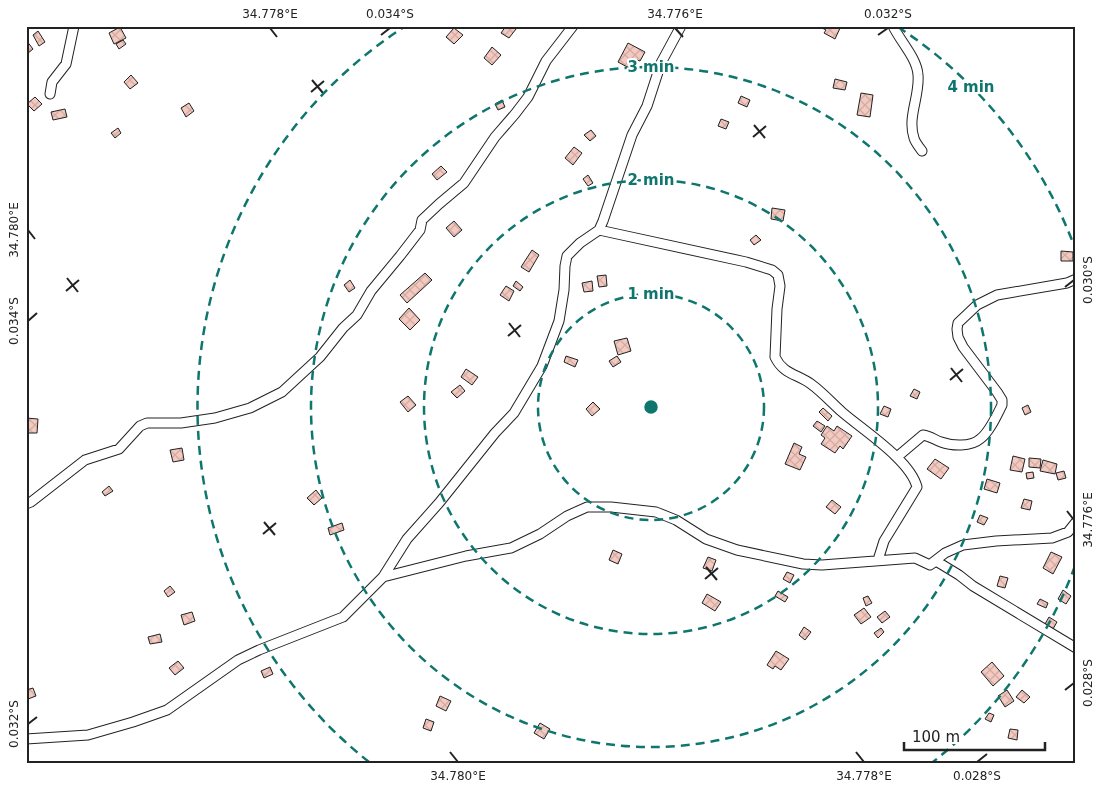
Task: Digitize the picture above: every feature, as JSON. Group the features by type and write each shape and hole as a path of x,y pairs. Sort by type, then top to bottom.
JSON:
{"street":[{"path":"50,94 52,82 66,64 74,26"},
{"path":"26,504 85,460 119,449 140,426 147,423 181,423 215,418 250,408 282,392 320,357 343,328 357,315 371,291 420,230 422,220 464,183 495,137 528,97 546,62 573,26"},
{"path":"26,739 88,735 167,710 238,660 343,617 383,576 407,539 439,503 495,433 514,413 542,366 559,321 567,256 580,243 599,230 632,135 648,106 661,63 681,26"},
{"path":"893,26 912,56 918,74 912,127 914,139 922,151"},
{"path":"599,230 746,262 772,270 778,276 780,286 775,357 778,364 810,384 897,457 915,481 917,487 884,541 878,560"},
{"path":"897,457 923,435 941,443 961,445 981,439 1002,406 1002,400 997,392 963,347 956,329 958,323 977,305 997,295 1067,283 1076,279"},
{"path":"383,576 466,556 512,548 587,507 611,507 656,512 676,520 706,539 738,550 803,564 822,565 915,558 930,565"},
{"path":"930,565 945,553 963,545 1052,538 1068,532 1076,522"},
{"path":"930,565 936,561 973,586 1076,648"}],"building":[{"path":"506,26 512,26 516,29 509,38 501,33"},
{"path":"818,26 841,26 835,39 824,33 826,30"},
{"path":"120,27 126,38 114,44 109,33"},
{"path":"454,28 463,35 454,44 446,37"},
{"path":"38,31 45,42 39,46 33,35"},
{"path":"26,40 33,49 27,54 26,54"},
{"path":"123,40 126,44 119,49 116,44"},
{"path":"628,43 645,52 640,61 637,60 631,69 618,62"},
{"path":"492,47 501,55 492,65 484,58"},
{"path":"131,75 138,83 130,89 124,82"},
{"path":"835,79 847,82 845,90 833,88"},
{"path":"861,93 873,95 870,117 857,115"},
{"path":"741,96 750,100 747,107 738,103"},
{"path":"35,97 42,104 34,111 27,104"},
{"path":"502,100 505,107 498,110 495,104"},
{"path":"189,103 194,111 186,117 181,108"},
{"path":"65,109 67,117 53,120 51,112"},
{"path":"721,119 729,122 726,129 718,126"},
{"path":"118,128 121,133 115,138 111,133"},
{"path":"591,130 596,136 590,141 584,135"},
{"path":"574,147 582,153 573,165 565,158"},
{"path":"441,166 447,172 437,180 432,174"},
{"path":"588,175 593,183 588,186 583,179"},
{"path":"772,208 785,210 783,221 771,219"},
{"path":"454,221 462,230 454,237 446,228"},
{"path":"756,235 761,240 754,245 750,240"},
{"path":"532,250 539,255 529,272 521,267"},
{"path":"1061,251 1073,252 1073,261 1061,261"},
{"path":"425,273 432,280 407,303 400,295"},
{"path":"606,275 607,286 599,287 597,276"},
{"path":"350,280 355,288 349,292 344,285"},
{"path":"516,281 523,287 520,291 513,286"},
{"path":"592,281 593,291 584,292 582,283"},
{"path":"506,286 514,291 509,301 500,295"},
{"path":"409,308 420,320 410,330 399,319"},
{"path":"627,338 631,351 618,355 614,341"},
{"path":"566,356 578,360 575,367 564,362"},
{"path":"617,356 621,362 613,367 609,361"},
{"path":"466,369 478,377 472,385 461,377"},
{"path":"460,385 465,391 457,398 451,392"},
{"path":"914,389 920,392 917,399 910,396"},
{"path":"408,396 416,405 408,412 400,402"},
{"path":"593,402 600,409 592,416 586,409"},
{"path":"1028,405 1031,412 1025,415 1022,408"},
{"path":"884,406 891,409 888,417 880,414"},
{"path":"823,408 832,416 828,421 819,412"},
{"path":"26,418 38,419 37,433 26,433"},
{"path":"817,421 825,426 821,432 813,426"},
{"path":"827,426 834,431 837,426 852,436 843,449 840,446 835,453 821,444 825,438 821,435"},
{"path":"794,443 802,447 799,454 806,457 800,470 785,464"},
{"path":"182,448 184,460 173,462 170,450"},
{"path":"1013,456 1025,459 1022,472 1010,470"},
{"path":"1029,458 1041,459 1040,468 1029,467"},
{"path":"935,459 949,468 941,479 927,469"},
{"path":"1043,460 1057,464 1055,474 1040,471"},
{"path":"1064,471 1066,478 1058,480 1056,473"},
{"path":"1033,472 1034,478 1027,479 1026,473"},
{"path":"987,479 1000,483 997,493 984,489"},
{"path":"109,486 113,491 105,496 102,492"},
{"path":"316,490 322,498 314,505 307,498"},
{"path":"1024,499 1032,501 1030,510 1021,508"},
{"path":"832,500 841,507 835,514 826,507"},
{"path":"980,515 988,518 984,525 977,522"},
{"path":"342,523 344,530 330,535 328,528"},
{"path":"613,550 622,554 618,564 609,560"},
{"path":"1051,552 1062,557 1053,574 1043,568"},
{"path":"708,557 716,560 712,571 703,568"},
{"path":"787,572 794,575 790,583 783,579"},
{"path":"1000,576 1008,578 1005,588 997,586"},
{"path":"170,586 175,592 168,597 164,591"},
{"path":"1063,590 1071,596 1066,604 1058,599"},
{"path":"778,591 788,597 785,602 775,596"},
{"path":"707,594 721,602 715,611 702,603"},
{"path":"868,596 872,603 866,606 863,598"},
{"path":"1040,599 1048,603 1046,608 1037,604"},
{"path":"864,608 871,617 861,624 854,615"},
{"path":"885,611 890,617 882,623 877,617"},
{"path":"192,612 195,621 184,625 181,615"},
{"path":"1049,617 1057,622 1053,629 1045,624"},
{"path":"804,627 811,632 805,640 799,635"},
{"path":"881,628 884,632 878,638 874,633"},
{"path":"160,634 162,642 150,644 148,637"},
{"path":"776,651 789,659 781,670 775,666 773,669 767,665"},
{"path":"178,661 184,668 175,675 169,668"},
{"path":"992,662 1004,676 993,686 981,672"},
{"path":"270,667 273,674 264,678 261,671"},
{"path":"33,688 36,696 28,699 26,690"},
{"path":"1007,690 1014,701 1005,707 998,696"},
{"path":"1022,690 1030,697 1024,703 1016,697"},
{"path":"440,696 451,701 446,711 436,706"},
{"path":"989,713 994,715 991,722 985,719"},
{"path":"426,719 434,722 431,731 423,728"},
{"path":"540,723 550,729 544,739 534,733"},
{"path":"1010,729 1018,730 1017,740 1008,738"}]}
